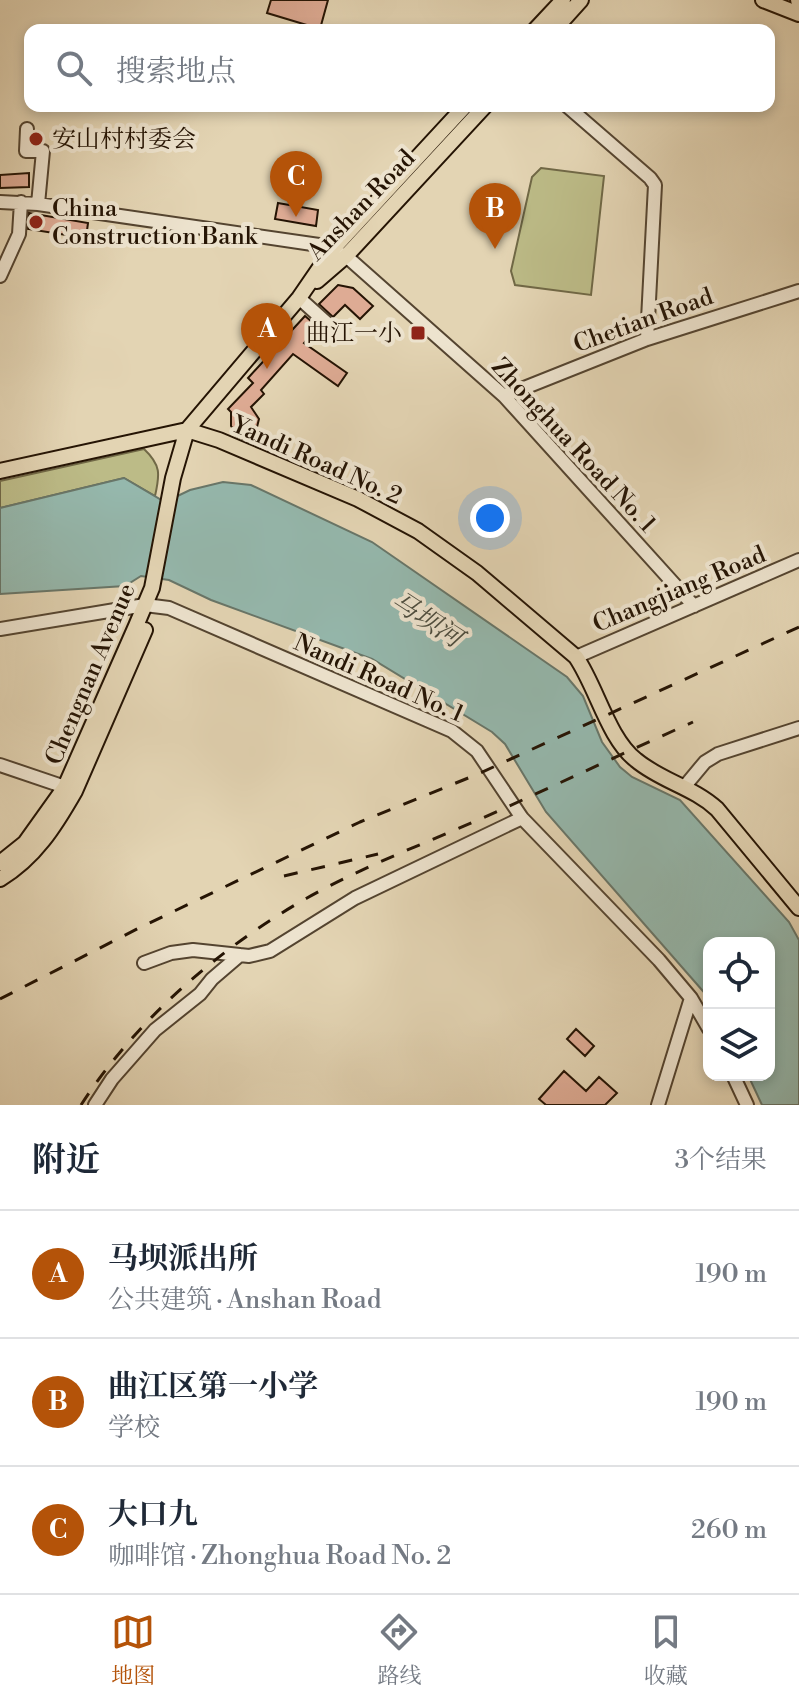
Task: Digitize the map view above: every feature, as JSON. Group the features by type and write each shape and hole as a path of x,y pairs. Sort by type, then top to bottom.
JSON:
{"main road":[{"path":"541,24 563,0"},
{"path":"559,24 581,0"},
{"path":"763,0 799,14"},
{"name":"Anshan Road","path":"173,478 187,430 460,112"},
{"name":"Anshan Road","path":"339,253 479,112"},
{"path":"0,471 187,430"},
{"name":"Yandi Road No. 2","path":"187,430 219,440 358,499 418,531 477,573 576,657"},
{"name":"Chengnan Avenue","path":"0,863 25,843 65,787 150,606 173,478"},
{"path":"0,879 34,853 75,791 150,606"},
{"path":"576,657 624,748 650,769 702,796 717,809 799,908"}],"street":[{"path":"574,112 655,185 647,339"},
{"path":"27,129 26,151 43,151 38,204"},
{"path":"0,202 38,204 319,245 339,253"},
{"path":"0,276 19,234 21,202"},
{"name":"Zhonghua Road No. 1","path":"339,253 504,396 694,606"},
{"name":"Chetian Road","path":"504,396 647,339 799,291"},
{"path":"299,298 338,333"},
{"name":"Changjiang Road","path":"576,657 799,560"},
{"path":"0,629 150,606"},
{"name":"Nandi Road No. 1","path":"150,606 169,608 452,731 477,751 522,818 659,960 691,998 703,1019"},
{"path":"685,786 705,762 718,754 799,728"},
{"path":"0,765 65,787"},
{"path":"144,963 171,953 193,950 249,956 270,951 355,898 522,818"},
{"path":"95,1105 112,1079 155,1030 200,994 240,955"},
{"path":"658,1105 691,998"},
{"path":"736,1081 747,1105"}],"shaded area":[{"path":"541,168 604,176 591,295 515,285 511,271 532,177"},
{"path":"144,449 158,470 155,496 124,478 0,508 0,481"}],"water":[{"name":"马坝河","path":"124,478 165,502 190,490 223,482 251,485 372,542 567,677 583,696 602,742 620,767 632,777 680,800 789,922 799,940 799,1105 762,1105 751,1081 775,1081 775,937 703,937 703,991 546,812 505,744 492,732 372,659 211,600 169,580 141,576 125,586 0,594 0,508"}],"building":[{"path":"271,0 328,0 321,24 303,24 267,13"},
{"path":"29,173 29,187 0,188 0,175"},
{"path":"278,203 318,210 316,226 275,219"},
{"path":"29,213 88,223 86,238 28,229"},
{"path":"338,285 353,288 373,306 360,319 345,305 333,317 319,304"},
{"path":"305,316 318,327 304,343 347,373 338,386 293,354 261,390 264,394 251,407 259,419 256,431 266,435 261,447 236,436 228,409 253,383 248,378"},
{"path":"576,1029 594,1046 585,1056 567,1039"},
{"path":"564,1071 586,1091 599,1077 617,1093 605,1105 546,1105 539,1099"}],"railway":[{"path":"0,999 360,822 478,774 799,627"},
{"path":"81,1105 153,1015 211,963 274,918 349,876 693,722"},
{"path":"284,876 378,854"}],"place":[{"name":"安山村村委会","path":"36,139"},
{"name":"大口九","path":"296,217"},
{"name":"China Construction Bank","path":"36,222"},
{"name":"曲江区第一小学","path":"495,249"},
{"name":"曲江一小","path":"418,333"},
{"name":"马坝派出所","path":"267,369"}]}
